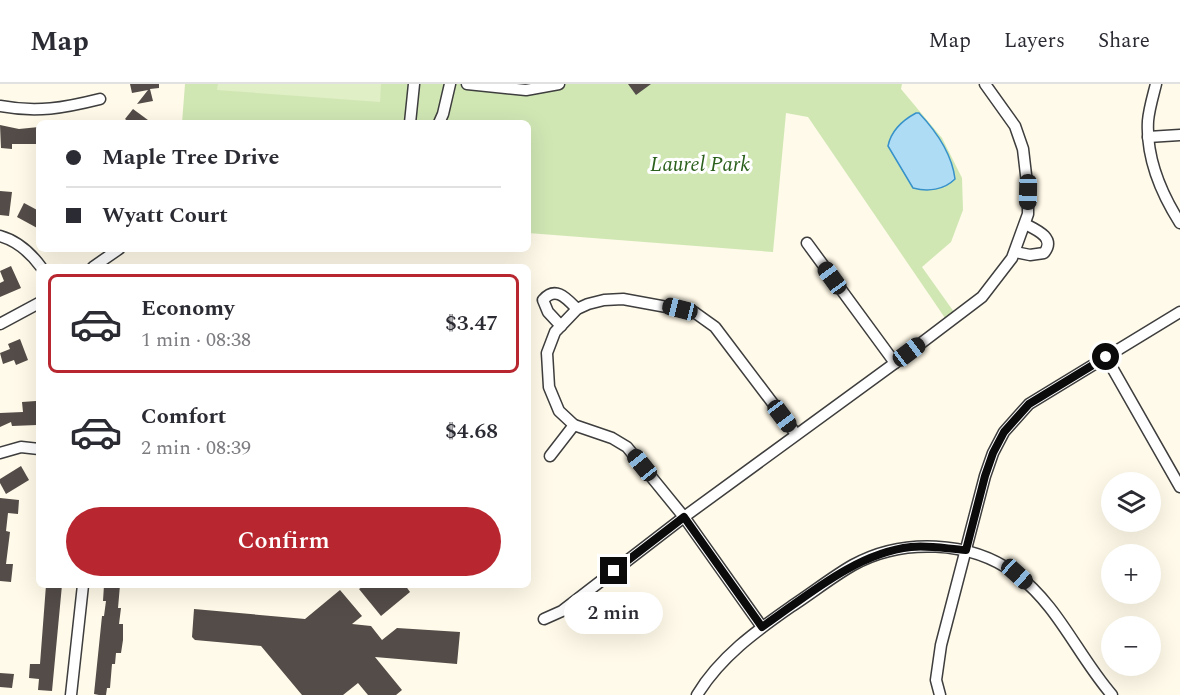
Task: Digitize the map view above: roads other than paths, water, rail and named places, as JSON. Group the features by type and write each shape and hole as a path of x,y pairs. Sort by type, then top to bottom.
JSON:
{"street":[{"path":"410,120 414,84"},
{"path":"440,120 450,84"},
{"path":"467,84 526,90 559,84"},
{"path":"544,619 562,611 684,517 982,297 1015,252 1028,214 1023,149 1016,126 986,84"},
{"path":"1155,84 1148,119 1148,137 1156,177 1180,223"},
{"path":"0,106 24,110 66,107 100,99"},
{"path":"1148,137 1180,135"},
{"path":"1015,252 1030,255 1044,253 1047,249 1046,238 1041,232 1025,224"},
{"path":"0,236 10,239 30,252 39,264"},
{"path":"807,243 895,363"},
{"path":"97,264 115,252"},
{"path":"561,326 545,305 543,300 548,294 555,292 560,294 577,309"},
{"path":"762,627 684,517 627,447 612,438 574,424 559,411 549,387 546,371 547,353 555,332 577,309 604,300 623,299 693,312 714,327 796,434"},
{"path":"0,324 36,305"},
{"path":"940,695 936,680 939,656 985,476 1004,432 1029,404 1180,312"},
{"path":"1106,357 1180,487"},
{"path":"550,456 574,424"},
{"path":"0,453 21,447 36,449"},
{"path":"697,695 721,662 762,627 852,565 893,550 921,546 966,550 1017,574 1043,599 1112,695"},
{"path":"71,695 83,588"}],"water":[{"path":"919,113 937,135 951,161 955,179 941,188 924,190 913,188 888,146 898,126"}],"park label":[{"name":"Laurel Park","path":"700,165"}]}
